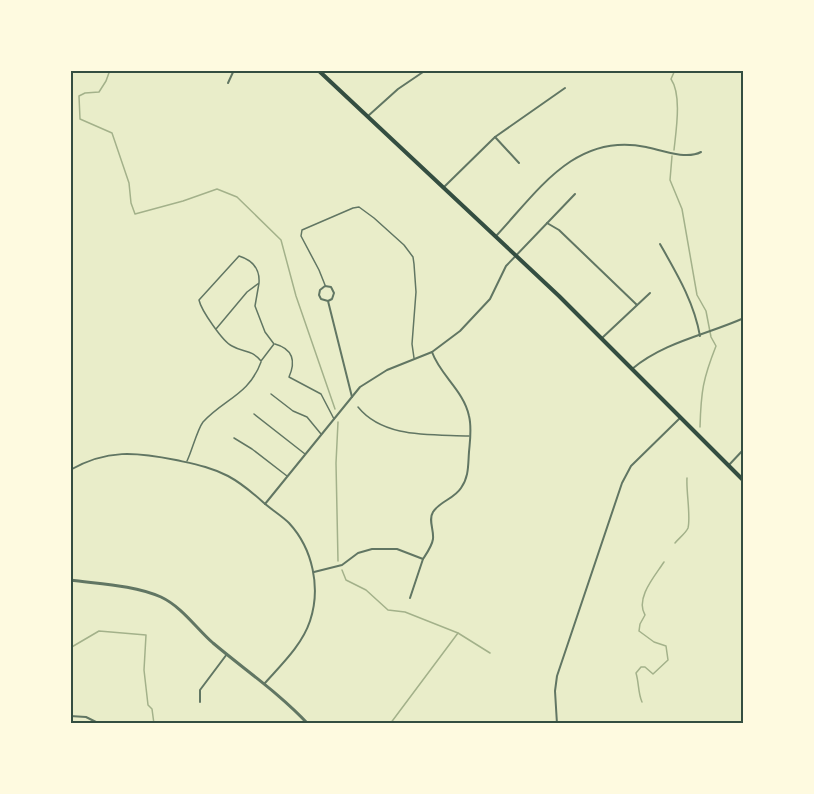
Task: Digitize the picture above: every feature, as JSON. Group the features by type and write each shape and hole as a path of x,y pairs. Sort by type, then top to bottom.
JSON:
{"main road":[{"path":"318,70 516,255 744,481"}],"street":[{"path":"228,82 234,70"},
{"path":"368,117 398,89 426,70"},
{"path":"444,187 495,137 566,87"},
{"path":"495,137 519,163"},
{"path":"496,236 556,171 600,146 638,145 696,155 701,152"},
{"path":"266,504 352,397 376,376 432,352 460,331 490,299 501,274 516,255 575,194"},
{"path":"547,223 559,230 637,305"},
{"path":"660,244 688,294 700,336"},
{"path":"325,286 331,287 334,293 332,299 328,301 323,301 319,295 320,290 325,286"},
{"path":"602,338 650,293"},
{"path":"328,301 352,397"},
{"path":"632,369 656,352 744,318"},
{"path":"410,598 423,559 432,542 433,531 430,519 434,511 459,492 468,470 470,421 466,407 436,362 432,352"},
{"path":"557,723 555,692 557,676 622,483 631,465 680,418"},
{"path":"728,466 744,448"},
{"path":"70,470 96,458 118,454 146,454 187,462 227,475 290,524 302,541 314,572 314,603 307,630 265,682"},
{"path":"314,572 342,565 358,553 372,549 396,549 423,559"},
{"path":"70,580 123,587 164,598 227,654 265,682 308,723"},
{"path":"200,702 200,690 227,654"},
{"path":"70,716 86,717 98,723"}],"lane":[{"path":"325,286 301,236 302,230 353,208 364,209 404,245 413,257 416,292 412,344 415,359"},
{"path":"261,361 250,351 231,346 220,336 199,300 232,261 239,256 250,261 260,274 255,306 274,344 285,347 292,355 294,362 289,377 321,394 334,419"},
{"path":"216,329 247,292 259,283"},
{"path":"187,462 201,425 242,393 274,344"},
{"path":"271,394 314,423 321,435"},
{"path":"358,407 379,425 402,432 470,436"},
{"path":"254,414 305,455"},
{"path":"234,438 288,476"}],"waterway":[{"path":"110,70 99,92 79,96 80,119 112,133 129,183 131,203 135,214 217,189 237,197 281,240 296,296 335,409"},
{"path":"674,150 677,103 671,79 675,70"},
{"path":"672,156 670,180 682,209 697,295 706,311 711,337 716,346 703,385 700,427"},
{"path":"338,422 336,463 338,561"},
{"path":"675,543 688,528 687,478"},
{"path":"642,702 636,673 641,667 645,667 653,674 668,660 666,646 654,642 639,631 645,615 642,602 644,594 664,562"},
{"path":"342,570 346,580 366,590 388,610 405,612 458,633 490,653"},
{"path":"70,648 99,631 146,635 144,670 148,705 152,709 154,724"},
{"path":"390,724 458,633"}]}
